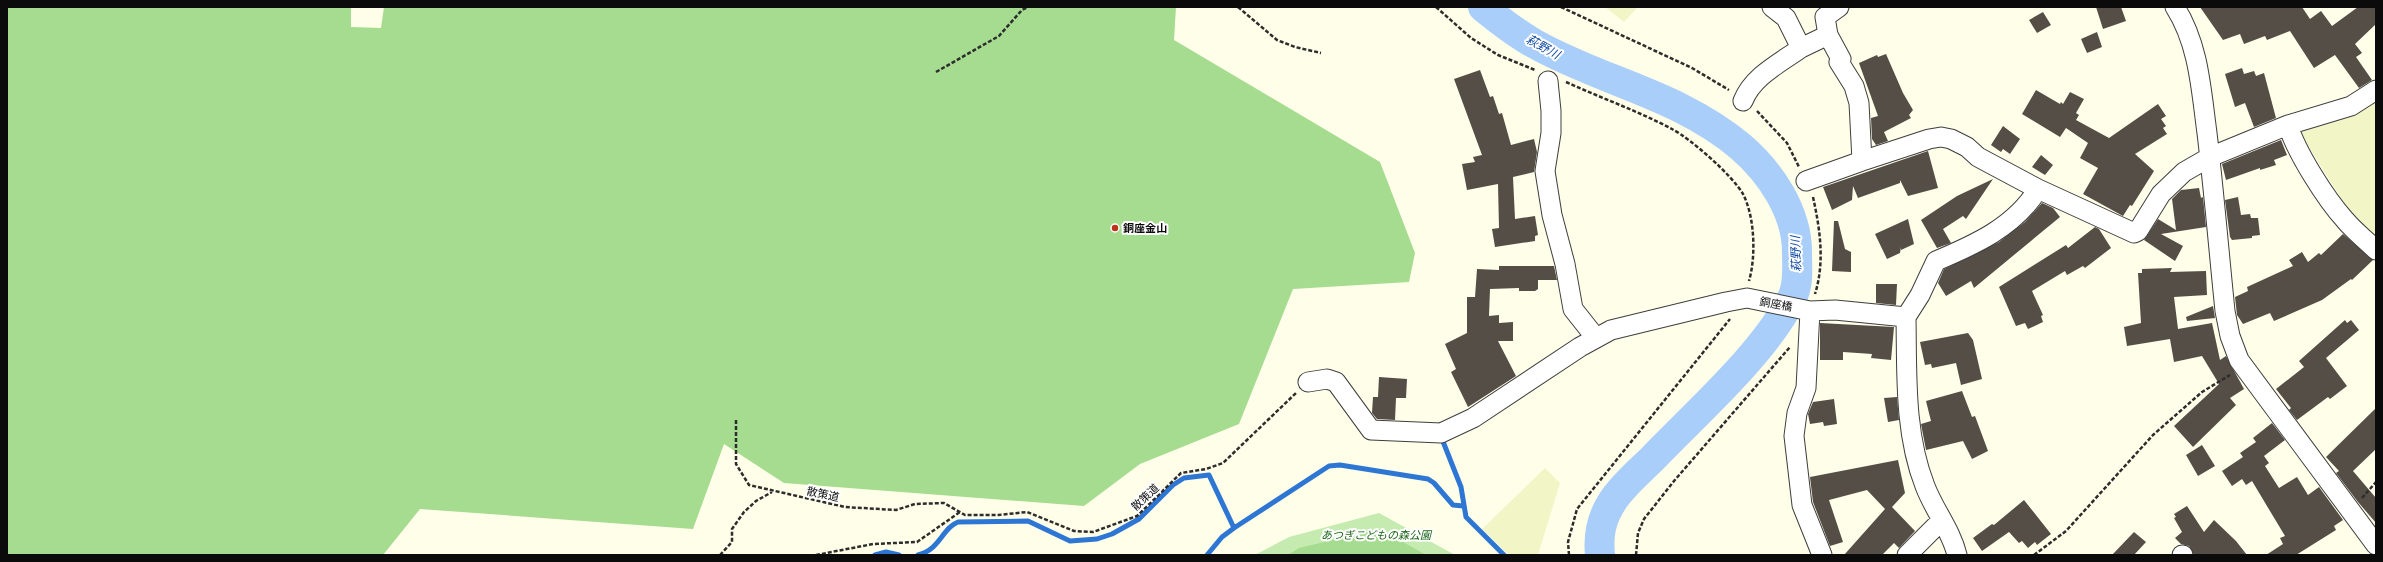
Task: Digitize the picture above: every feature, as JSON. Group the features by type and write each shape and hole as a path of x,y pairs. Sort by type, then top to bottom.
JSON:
{"street":[{"path":"1772,7 1786,18 1801,48"},
{"path":"1839,7 1825,17 1828,35 1841,59 1839,62 1854,86 1858,103 1862,161"},
{"path":"2175,7 2194,51 2198,66 2210,156 2225,312 2230,336 2239,360 2376,545"},
{"path":"1743,101 1748,88 1755,81 1801,48 1828,35"},
{"path":"1548,81 1551,133 1545,171 1552,215 1565,264 1573,309 1596,338"},
{"path":"1806,181 1862,161 1941,137 1967,147 1978,157 2038,189 2134,233 2138,231 2161,194 2184,172 2210,156 2288,125 2351,106 2376,90"},
{"path":"2288,125 2305,159 2345,220 2376,250"},
{"path":"1957,555 1925,486 1913,448 1909,419 1906,317 1920,295 1936,261 1984,240 2019,212 2038,189"},
{"path":"1308,382 1327,379 1336,382 1371,430 1441,433 1473,418 1580,347 1611,330 1745,298"},
{"name":"銅座橋","path":"1745,298 1808,310 1835,310 1906,317"},
{"path":"1808,310 1806,388 1797,413 1794,436 1802,505 1822,555"},
{"path":"1907,555 1942,520"}],"path":[{"path":"936,72 999,36 1022,10 1028,7"},
{"path":"1238,7 1277,40 1295,47 1321,53"},
{"path":"1436,7 1471,38 1498,55 1536,70 1548,81 1564,81 1673,129 1719,166 1743,194 1751,221 1754,248 1751,273 1745,298 1736,312 1577,509 1568,542 1569,555"},
{"path":"1561,7 1692,68 1725,87 1760,113 1787,143 1806,181 1820,225 1821,257 1818,286 1808,310"},
{"path":"1636,555 1638,533 1644,519 1674,481 1794,342"},
{"path":"2034,555 2066,531 2153,435 2202,392 2245,368"},
{"name":"散策道","path":"736,420 736,464 749,485 845,507 896,510 915,504 944,503 965,515 998,515 1026,512 1074,531 1093,532 1137,516 1181,473 1206,470 1223,463 1308,382"},
{"path":"720,555 732,542 732,529 744,512 756,500 773,491"},
{"path":"816,555 874,544 918,542 960,512"}],"green space":[{"path":"7,7 351,7 351,27 381,28 384,7 1176,7 1174,40 1380,162 1415,253 1409,282 1293,289 1239,424 1140,464 1084,506 784,483 724,444 693,529 420,509 383,555 7,555"},
{"path":"1605,7 1638,7 1624,22"},
{"path":"2376,97 2376,237 2349,211 2300,133 2302,126"},
{"path":"1545,468 1560,483 1538,555 1509,555 1482,529"},
{"name":"あつぎこどもの森公園","path":"1379,513 1455,555 1255,555 1289,537"},
{"path":"1380,529 1426,555 1288,555 1299,548"}],"building":[{"path":"2096,7 2121,7 2126,21 2103,29"},
{"path":"2200,7 2302,7 2310,19 2321,11 2332,26 2358,7 2376,7 2376,24 2355,44 2362,53 2356,57 2372,80 2359,88 2335,55 2314,68 2290,31 2267,40 2265,36 2244,44 2240,34 2223,40"},
{"path":"2043,12 2051,25 2037,33 2029,20"},
{"path":"2097,32 2102,47 2087,53 2081,39"},
{"path":"1886,54 1903,93 1913,110 1909,115 1911,118 1884,132 1888,141 1876,145 1872,139 1871,118 1878,116 1859,63 1877,55 1878,57"},
{"path":"2242,68 2244,74 2254,71 2256,76 2264,73 2276,118 2254,127 2245,103 2235,107 2225,74"},
{"path":"1480,70 1490,97 1493,96 1499,114 1502,113 1511,145 1534,139 1537,152 1534,172 1513,177 1515,219 1535,216 1538,235 1535,236 1535,241 1495,247 1492,229 1499,228 1498,184 1467,190 1462,164 1475,162 1473,157 1482,155 1454,79"},
{"path":"2036,90 2060,104 2061,102 2063,104 2070,92 2084,99 2076,113 2079,115 2076,120 2109,138 2158,104 2166,116 2161,119 2166,126 2163,128 2167,134 2135,154 2154,171 2132,206 2130,205 2123,216 2083,194 2098,168 2080,158 2088,143 2066,128 2060,137 2022,114"},
{"path":"2003,126 2020,139 2010,154 2003,149 2001,152 1991,145"},
{"path":"2281,140 2287,155 2274,160 2276,165 2260,170 2260,168 2226,180 2222,164"},
{"path":"1928,151 1938,188 1908,196 1900,180 1900,183 1858,198 1853,186 1852,200 1832,210 1823,187"},
{"path":"2041,155 2053,165 2045,175 2032,167"},
{"path":"1993,179 1966,219 1963,216 1943,229 1951,243 1937,248 1921,220 1957,196"},
{"path":"2199,188 2201,198 2203,197 2206,227 2161,234 2183,246 2175,261 2144,240 2158,219 2176,230 2172,199 2181,190"},
{"path":"2238,197 2241,215 2250,214 2251,218 2258,218 2260,235 2252,236 2252,238 2232,240 2230,237 2225,200"},
{"path":"2042,203 2053,208 2060,217 1974,288 1971,281 1946,296 1938,283 1944,269 1999,242 2025,222"},
{"path":"1908,219 1914,244 1901,250 1901,247 1900,253 1887,259 1875,234"},
{"path":"1834,221 1838,221 1845,249 1851,252 1851,272 1832,271"},
{"path":"2095,227 2099,229 2111,248 2085,268 2083,266 2067,275 2065,271 2032,291 2043,315 2041,316 2043,322 2028,329 2025,323 2016,326 1999,287 2066,245 2068,248"},
{"path":"2343,234 2373,260 2352,280 2351,279 2322,300 2274,321 2270,313 2243,324 2237,315 2235,297 2248,291 2247,287 2293,266 2289,260 2302,252 2308,262 2319,253 2321,255"},
{"path":"1499,266 1554,266 1557,280 1538,280 1538,289 1535,291 1519,291 1519,288 1490,289 1489,316 1499,315 1499,323 1513,322 1513,341 1498,341 1516,376 1468,407 1451,372 1456,369 1445,344 1467,333 1467,297 1475,297 1477,269 1499,270"},
{"path":"2172,268 2170,272 2206,271 2207,295 2174,297 2178,329 2212,323 2220,360 2226,356 2244,389 2230,398 2236,405 2193,447 2174,426 2219,384 2202,356 2174,362 2170,339 2127,346 2124,327 2141,323 2138,273 2142,273 2142,269"},
{"path":"1876,284 1897,284 1896,305 1876,303"},
{"path":"2213,306 2215,318 2187,321 2186,317"},
{"path":"2345,320 2347,323 2351,320 2359,330 2326,358 2347,386 2330,399 2328,397 2297,420 2289,410 2291,408 2276,389 2304,367 2299,361"},
{"path":"1820,323 1894,327 1891,360 1871,358 1872,354 1843,352 1843,360 1820,360"},
{"path":"1968,333 1973,340 1982,379 1961,385 1956,363 1932,368 1931,364 1925,365 1920,342"},
{"path":"1379,377 1407,379 1406,398 1396,398 1395,420 1377,419 1372,413 1373,397 1378,397"},
{"path":"1962,391 1972,417 1975,416 1988,451 1972,459 1963,441 1926,450 1921,424 1931,421 1926,401"},
{"path":"1897,397 1899,420 1888,422 1884,398"},
{"path":"1834,399 1837,424 1824,426 1823,422 1810,424 1808,414 1813,402"},
{"path":"2376,408 2376,449 2353,471 2376,498 2376,523 2336,473 2339,471 2326,457"},
{"path":"2272,423 2285,440 2264,456 2269,463 2265,466 2279,488 2297,477 2308,495 2319,487 2343,520 2334,526 2336,530 2296,555 2266,555 2283,544 2280,538 2285,536 2252,481 2246,485 2242,479 2232,486 2222,471 2243,457 2240,453 2256,442 2253,438"},
{"path":"2202,445 2215,466 2198,476 2186,455"},
{"path":"1898,460 1905,493 1892,507 1915,531 1899,548 1894,543 1882,555 1844,555 1885,509 1867,490 1829,500 1843,542 1830,546 1813,502 1810,477"},
{"path":"2024,500 2051,534 2037,545 2035,542 2028,548 2022,541 2019,543 2009,532 1982,551 1973,538 1992,524 1994,525"},
{"path":"2187,506 2204,532 2214,520 2236,541 2247,555 2194,555 2189,546 2181,544 2175,538 2182,532 2174,518 2176,517 2174,514"},
{"path":"2134,532 2146,542 2134,555 2112,555"}],"waterway":[{"name":"萩野川","path":"1483,7 1502,22 1535,44 1587,69 1641,90 1693,114 1717,129 1752,157 1772,181 1787,208 1796,237 1797,280 1795,291 1781,317 1766,339 1729,381 1631,479 1616,496 1608,508 1601,527 1599,541 1600,555"},
{"path":"1442,439 1461,487 1466,517 1504,555"},
{"path":"1207,555 1222,537 1234,528 1329,466 1340,465 1428,479 1434,483 1453,505 1463,506"},
{"path":"918,555 926,552 937,544 948,529 958,522 1028,521 1070,541 1097,539 1112,534 1139,519 1173,485 1184,478 1209,475 1234,528"},
{"path":"875,555 886,552 899,555"}],"place":[{"name":"銅座金山","path":"1115,228"}]}
